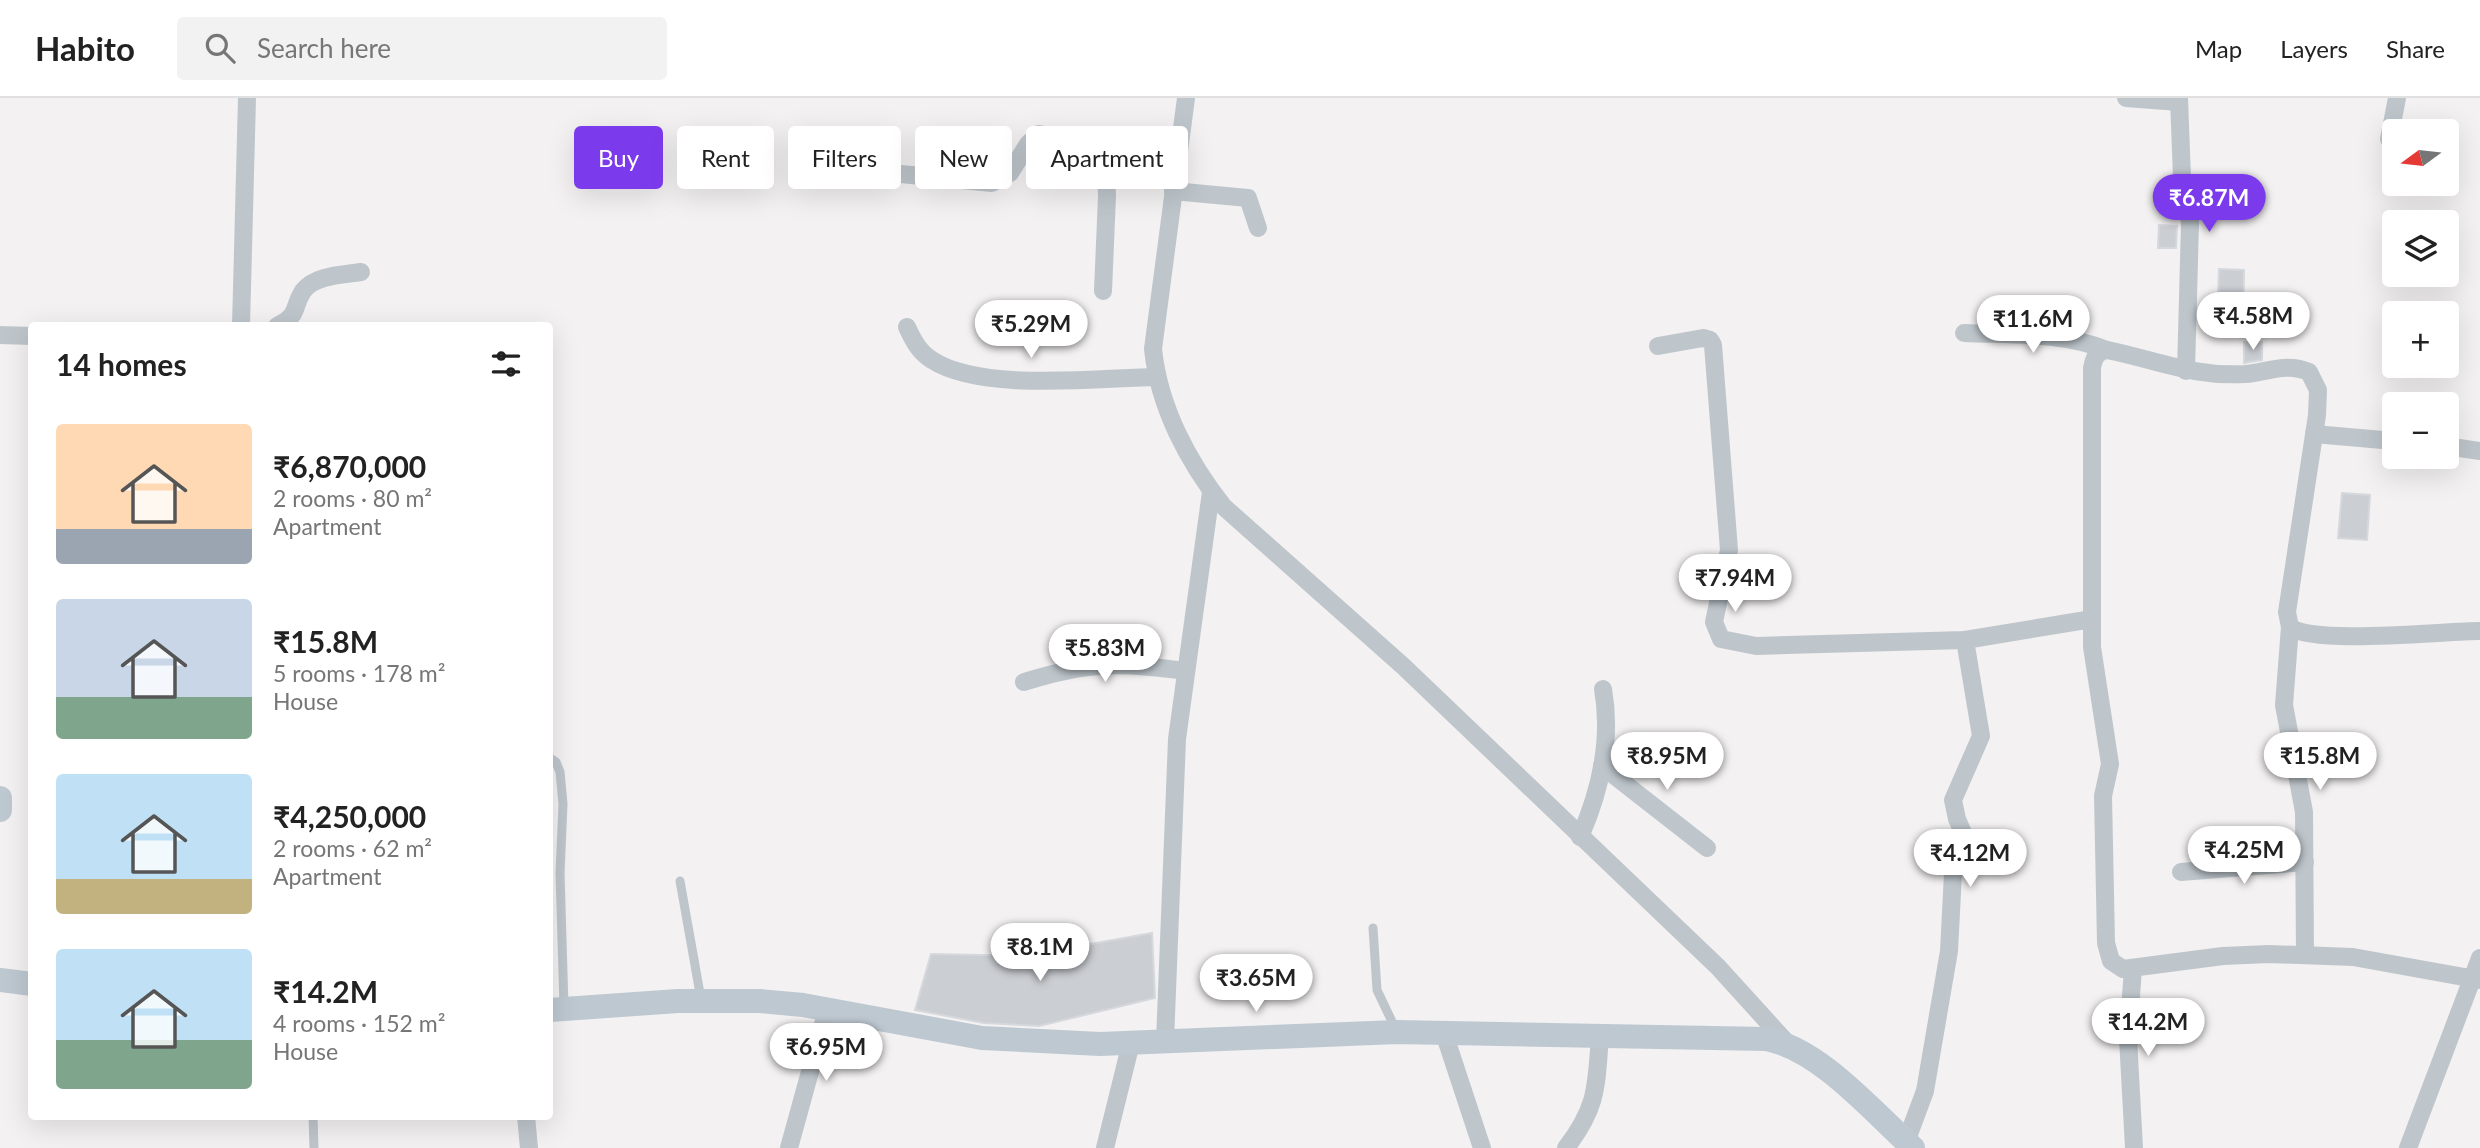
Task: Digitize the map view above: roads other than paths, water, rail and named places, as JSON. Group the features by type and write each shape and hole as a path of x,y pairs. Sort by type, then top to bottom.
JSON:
{"main road":[{"path":"0,799 0,810"},
{"path":"0,980 28,984"},
{"path":"557,1009 702,1001 760,1001 827,1010 982,1038 1131,1043 1397,1032 1766,1040 1787,1043 1811,1058 1909,1145"}],"street":[{"path":"241,322 247,98"},
{"path":"1182,126 1186,98"},
{"path":"2126,98 2179,100 2182,178 2190,223 2186,371"},
{"path":"2393,119 2397,98"},
{"path":"901,173 992,183 1010,173 1026,147"},
{"path":"1103,291 1104,189"},
{"path":"1258,228 1248,198 1173,191 1153,349 1156,377 1168,415 1211,492 1224,507 1403,666 1718,967 1787,1043"},
{"path":"282,322 296,312 303,292 311,285 321,279 361,272"},
{"path":"907,327 916,346 933,361 978,376 1037,379 1156,377"},
{"path":"1964,333 2060,338 2186,371 2245,374 2292,367 2309,372 2318,390 2315,434 2287,612 2290,627 2284,705 2304,812 2305,955"},
{"path":"0,335 28,336"},
{"path":"1658,346 1703,338 1710,340 1713,345 1729,550 1714,622 1721,639 1756,646 1965,640 2092,620"},
{"path":"2107,350 2100,351 2094,357 2092,368 2092,620 2097,693 2110,764 2103,796 2106,943 2111,961 2117,967 2133,968 2222,956 2353,957 2476,980"},
{"path":"2315,434 2382,440"},
{"path":"2459,448 2480,451"},
{"path":"1165,1041 1177,739 1211,492"},
{"path":"2290,627 2304,634 2480,631"},
{"path":"1909,1145 1925,1091 1949,951 1953,873 1968,844 1953,800 1981,736 1965,640"},
{"path":"1024,682 1063,670 1111,664 1185,671"},
{"path":"1580,837 1594,806 1607,735 1603,689"},
{"path":"1602,766 1707,848"},
{"path":"2180,872 2305,862"},
{"path":"2408,1148 2476,980 2480,958"},
{"path":"2133,968 2128,1038 2134,1148"},
{"path":"789,1148 827,1010"},
{"path":"1444,1032 1482,1148"},
{"path":"1566,1148 1581,1127 1595,1097 1600,1036"},
{"path":"1105,1148 1131,1043"},
{"path":"526,1120 529,1148"}],"lane":[{"path":"553,760 559,772 563,804 557,1009"},
{"path":"680,881 702,1001"},
{"path":"1373,928 1377,990 1397,1032"},
{"path":"313,1120 314,1148"}]}
